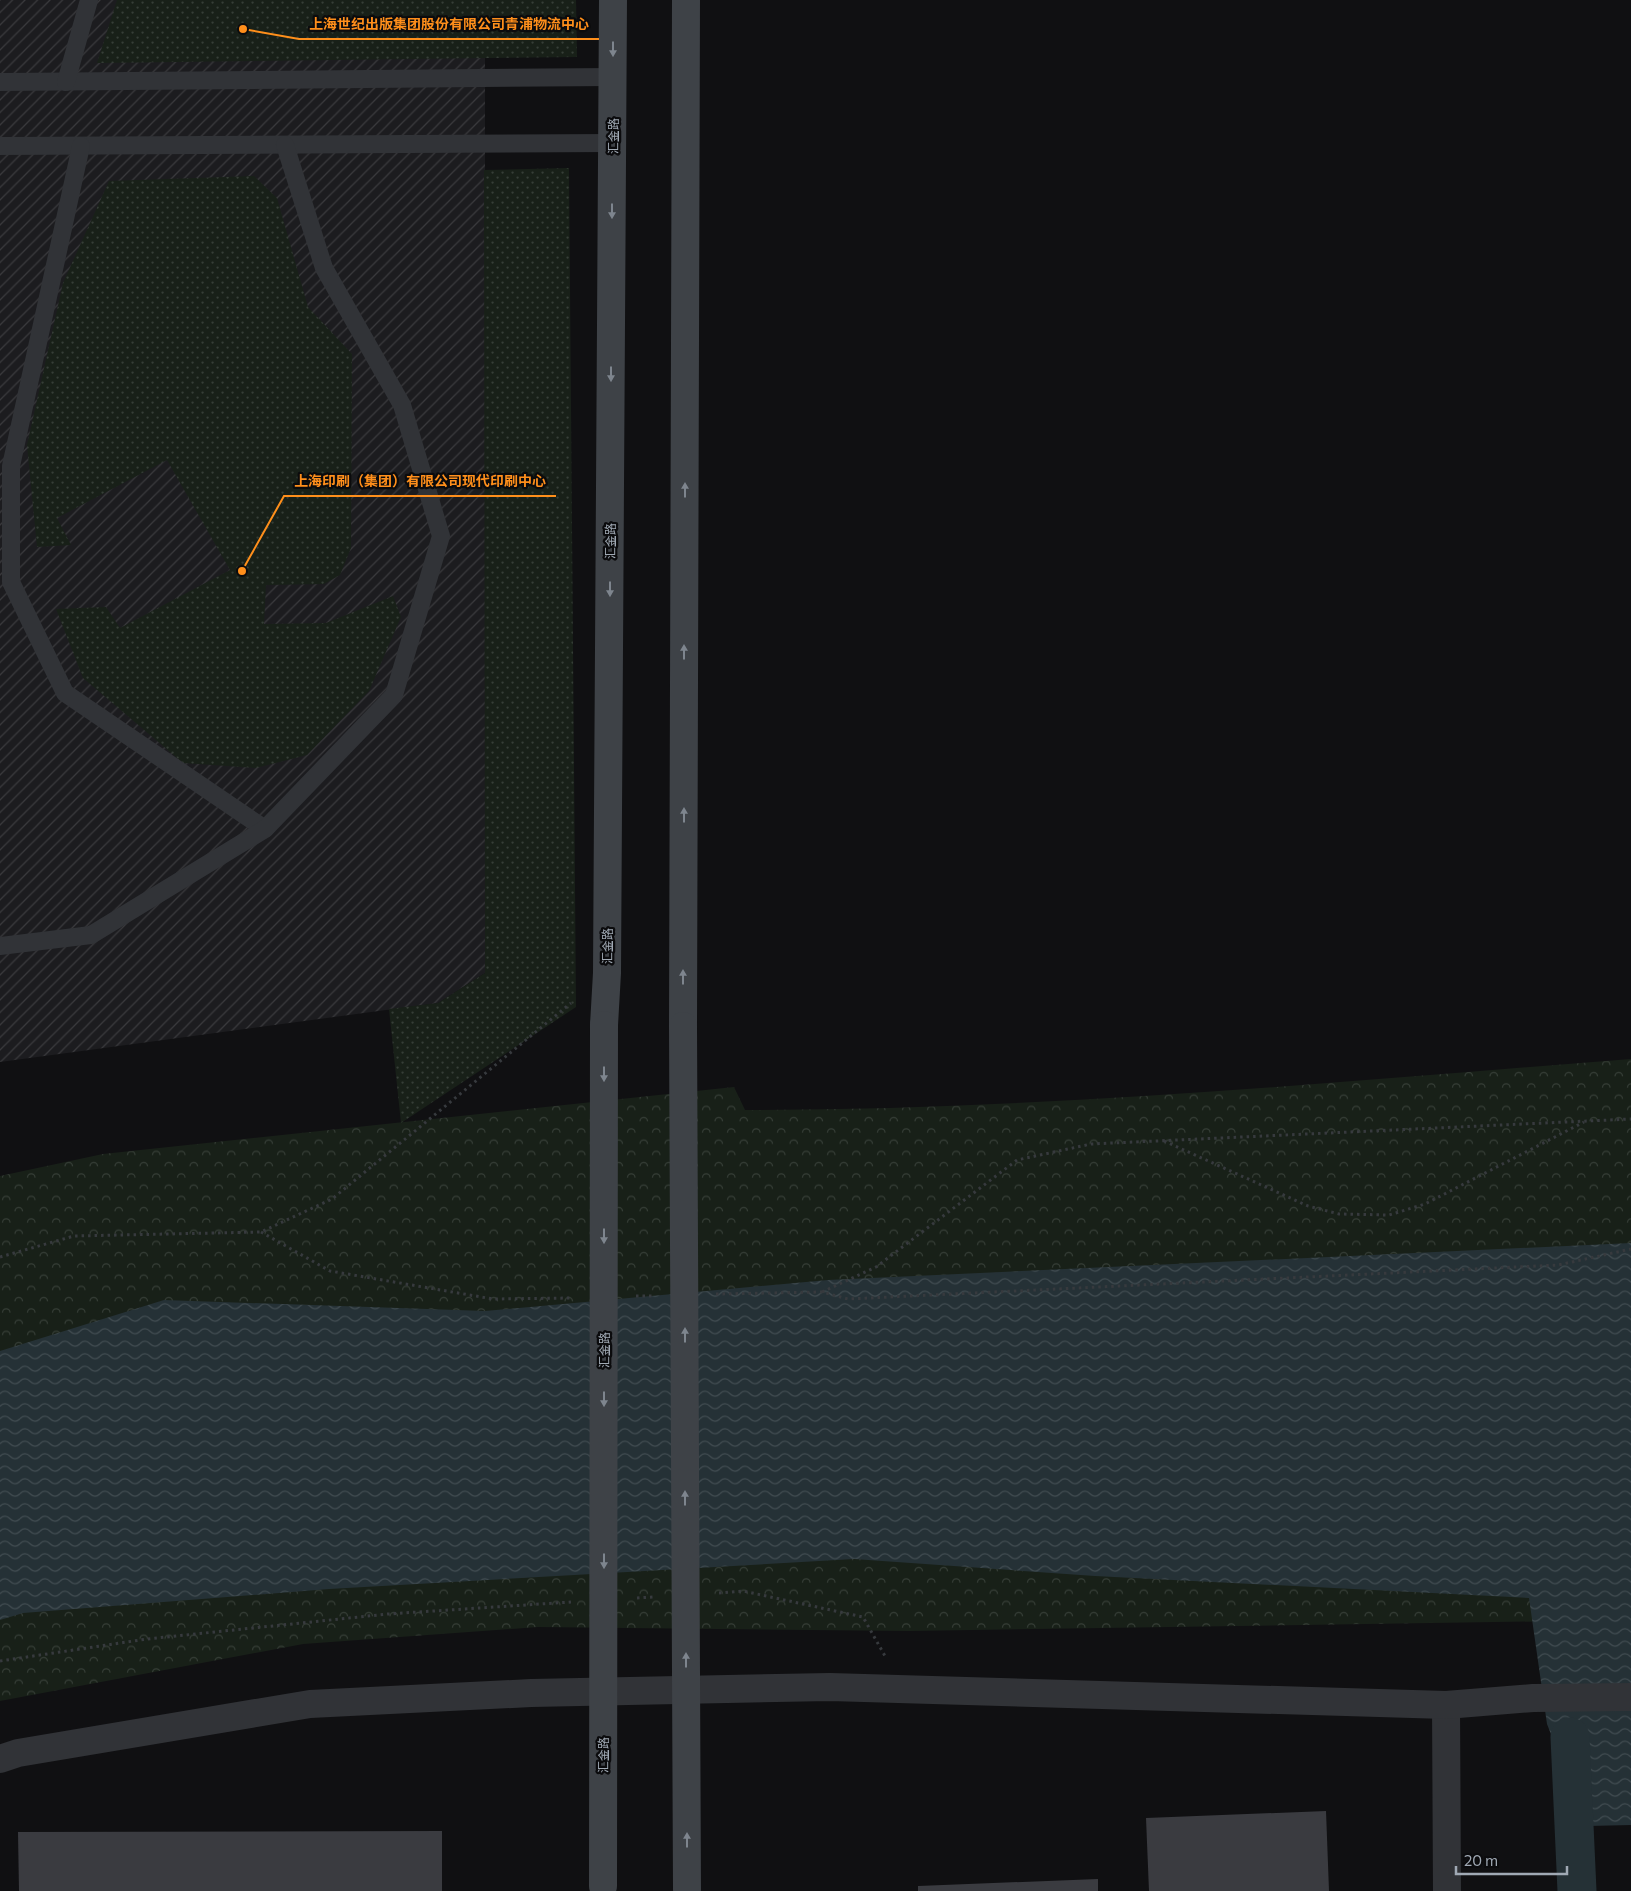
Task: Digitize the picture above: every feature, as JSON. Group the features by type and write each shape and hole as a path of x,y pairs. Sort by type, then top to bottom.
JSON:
{"main road":[{"name":"汇金路","path":"603,1889 604,1025 607,974 613,0"},
{"path":"686,0 683,1026 687,1890"}],"street":[{"path":"0,1759 18,1753 310,1704 531,1693 830,1686 1446,1705 1533,1698 1631,1697"},
{"path":"1446,1705 1447,1891"}],"lane":[{"path":"66,82 89,0"},
{"path":"0,82 613,77"},
{"path":"0,146 613,143"},
{"path":"0,946 91,934 264,829 394,695 441,536 402,404 324,268 285,145"},
{"path":"81,146 11,466 11,582 65,693 264,829"}],"path":[{"path":"0,1257 74,1236 261,1232 332,1199 607,974"},
{"path":"822,1292 876,1267 1017,1160 1092,1144 1631,1119"},
{"path":"1164,1140 1308,1206 1339,1214 1389,1215 1425,1204 1584,1121"},
{"path":"261,1232 330,1271 493,1299 572,1298"},
{"path":"712,1294 822,1292 848,1299 1558,1265 1631,1249"},
{"path":"632,1296 662,1296"},
{"path":"713,1593 743,1591 863,1617 904,1688"},
{"path":"634,1598 654,1597"},
{"path":"0,1662 157,1638 388,1614 575,1602"}],"shaded area":[{"path":"0,0 485,0 485,973 438,1003 0,1062"}],"green space":[{"path":"117,0 576,0 577,57 97,63"},
{"path":"569,168 576,1007 401,1123 389,1009 438,1003 485,973 484,170"},
{"path":"254,176 277,198 308,307 352,354 351,548 340,575 324,584 266,585 264,624 326,623 393,596 401,617 369,691 307,755 256,768 183,763 83,678 56,609 106,607 120,628 230,570 167,460 57,518 71,545 37,547 27,445 63,283 109,181"},
{"path":"1631,1059 1631,1620 909,1631 538,1627 303,1644 0,1701 0,1176 103,1154 734,1087 745,1110 856,1109 1078,1100 1188,1093"}],"water":[{"path":"1631,1243 1631,1825 1587,1826 1547,1724 1529,1598 1095,1576 854,1559 329,1589 23,1613 0,1620 0,1351 164,1300 485,1311 828,1280"}],"building":[{"path":"1326,1811 1329,1891 1149,1891 1146,1818"},
{"path":"442,1831 442,1891 19,1891 18,1832"},
{"path":"1098,1879 1098,1891 918,1891 918,1886"}],"waterway":[{"path":"1570,1737 1577,1891"}],"place":[{"name":"上海世纪出版集团股份有限公司青浦物流中心","path":"243,29"},
{"name":"上海印刷（集团）有限公司现代印刷中心","path":"242,571"}]}
